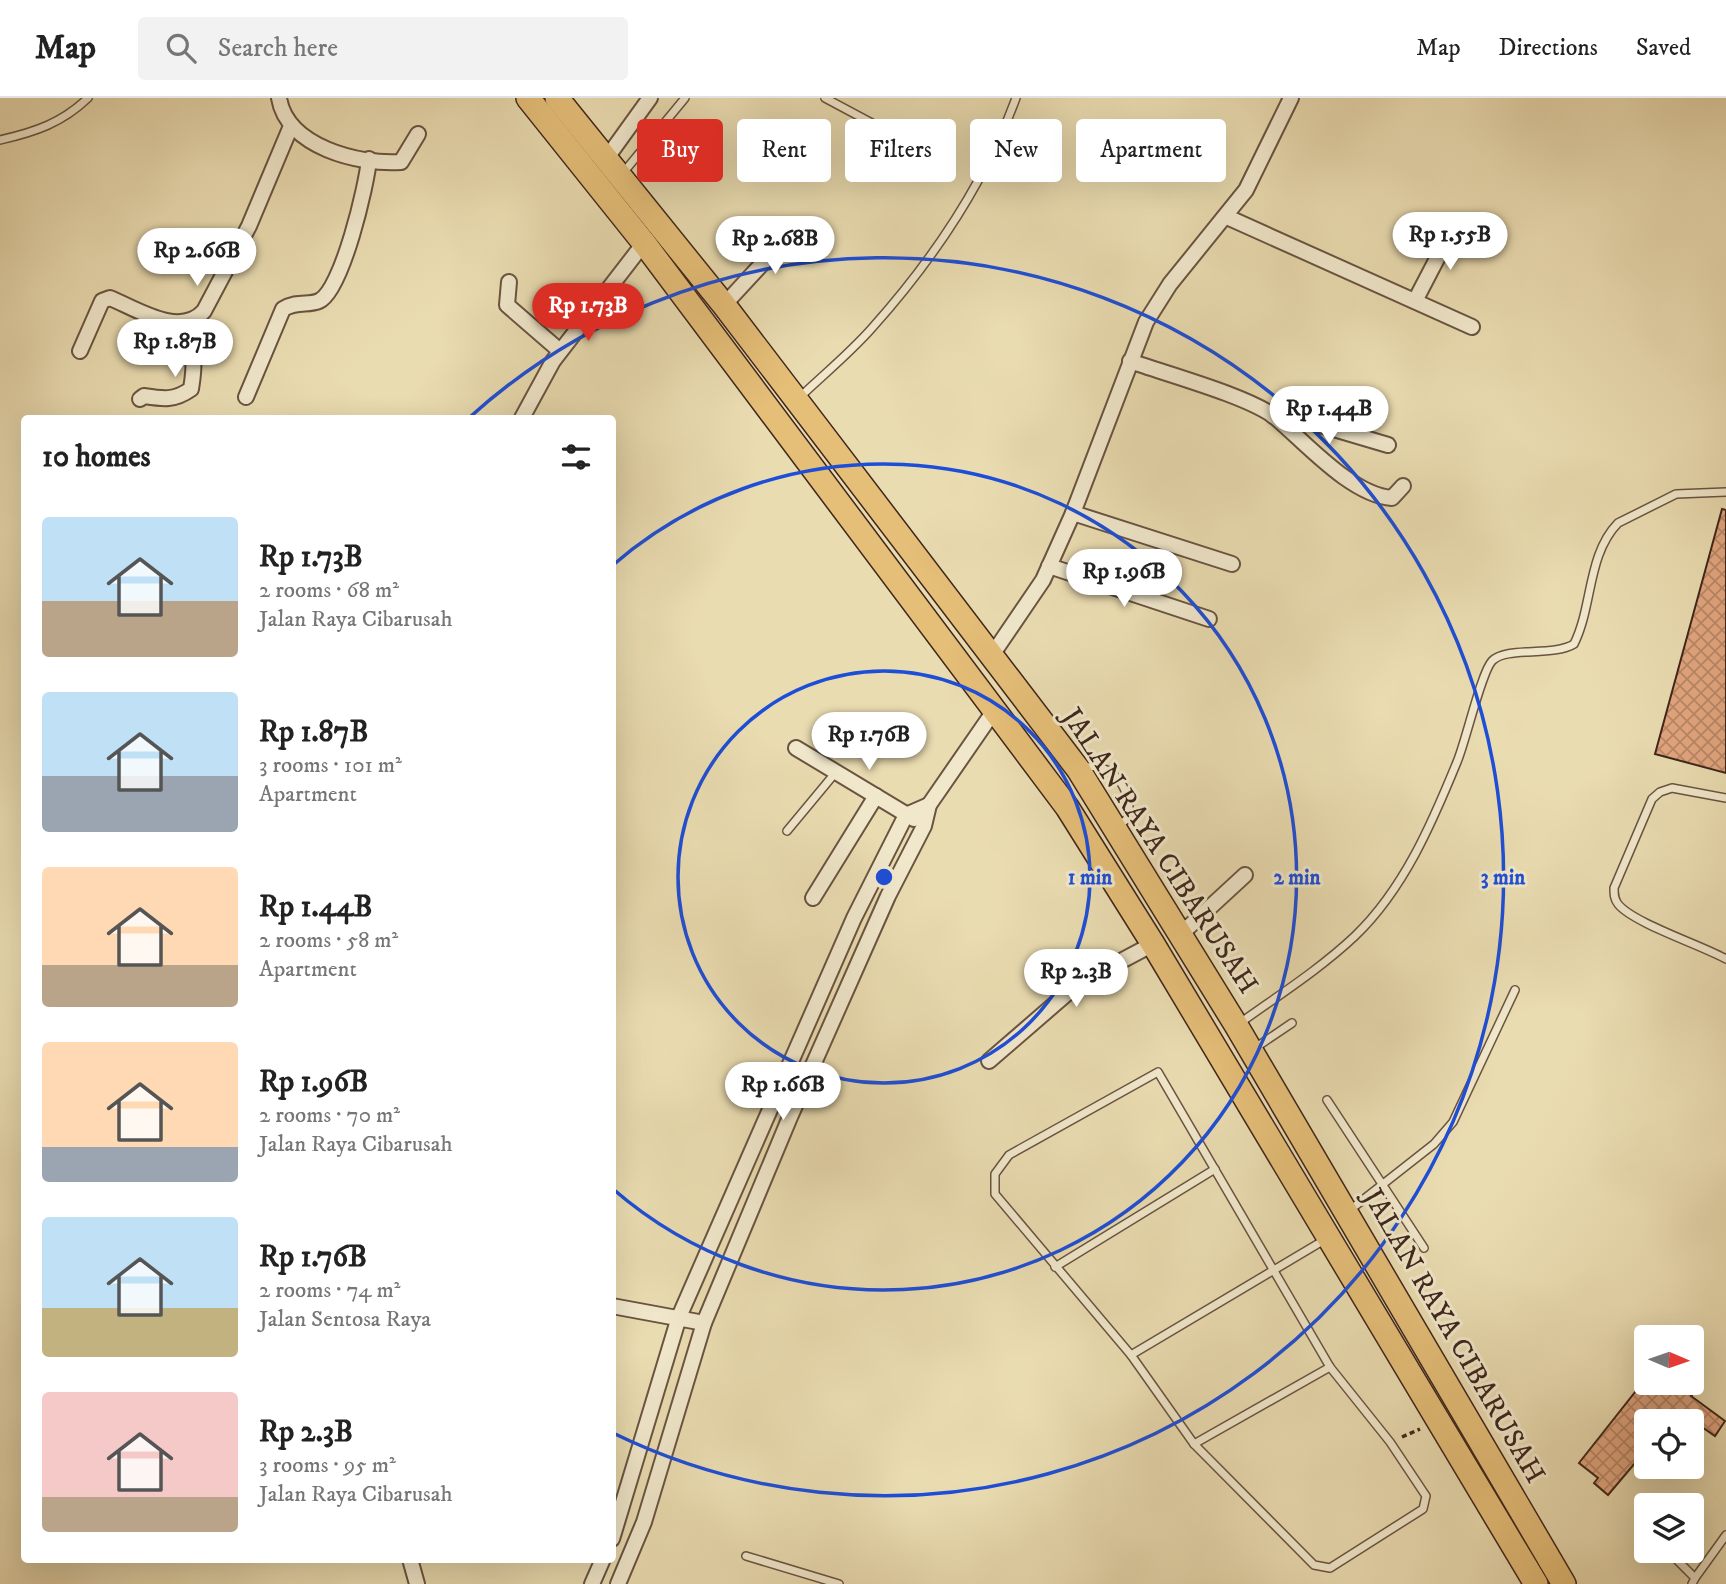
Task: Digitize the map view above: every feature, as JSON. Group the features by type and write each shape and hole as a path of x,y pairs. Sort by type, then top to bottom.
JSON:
{"main road":[{"name":"JALAN RAYA CIBARUSAH","path":"528,98 644,243 996,708 1067,807 1153,944 1536,1584"},
{"name":"JALAN RAYA CIBARUSAH","path":"557,98 724,305 1078,769 1252,1051 1564,1584"}],"street":[{"path":"279,98 281,111 291,126 327,149 369,159 401,162 418,134"},
{"path":"613,168 650,98"},
{"path":"992,655 1028,606 1049,566 1073,513 1146,322 1170,284 1227,217 1246,190 1291,98"},
{"path":"80,351 97,309 102,301 110,298 174,324 186,324 196,320 204,312 249,226 291,126"},
{"path":"246,397 282,309 293,303 318,302 326,295 342,266 354,231 369,159"},
{"path":"1227,217 1472,327"},
{"path":"1415,302 1454,226"},
{"path":"724,305 786,238"},
{"path":"524,415 561,351 644,243"},
{"path":"509,282 507,305 561,351"},
{"path":"140,399 144,396 165,400 180,397 191,389 195,363 193,344 186,324"},
{"path":"1130,361 1256,406 1273,416 1291,435 1356,484 1380,497 1392,498 1403,486"},
{"path":"1273,416 1290,416 1388,445"},
{"path":"1073,513 1232,564"},
{"path":"1049,566 1209,619"},
{"path":"618,1584 644,1522 704,1323 795,1105 888,896 924,825 929,805 996,708"},
{"path":"796,748 924,825"},
{"path":"813,898 876,796"},
{"path":"616,1526 679,1317 854,918 906,815 929,805"},
{"path":"1181,934 1245,875"},
{"path":"989,1061 1078,984 1153,944"},
{"path":"616,1308 704,1323"},
{"path":"411,1563 417,1584"},
{"path":"592,1584 601,1563"}],"lane":[{"path":"0,140 45,129 75,111 88,98"},
{"path":"613,168 685,98"},
{"path":"825,98 864,119"},
{"path":"796,401 871,329 930,258 990,155 1016,98"},
{"path":"1237,1026 1307,975 1355,936 1373,916 1410,864 1426,834 1459,758 1488,667 1503,656 1564,650 1574,644 1597,559 1611,530 1618,523 1676,494 1726,492"},
{"path":"788,831 836,772"},
{"path":"1726,798 1672,788 1660,792 1652,799 1614,888 1616,902 1633,915 1726,959"},
{"path":"1346,1212 1434,1144 1453,1122 1515,990"},
{"path":"1252,1051 1292,1023"},
{"path":"1158,1072 1330,1367 1390,1442 1426,1496 1423,1509 1334,1566 1325,1568 1314,1565 1194,1444 1131,1355 1055,1267 995,1194 995,1174 1009,1156 1158,1072"},
{"path":"1327,1100 1424,1248"},
{"path":"1055,1267 1215,1169"},
{"path":"1131,1355 1329,1237"},
{"path":"1194,1444 1330,1367"},
{"path":"1678,1563 1693,1581 1726,1535"},
{"path":"746,1556 839,1584"}],"path":[{"path":"1390,1442 1440,1420"}],"building":[{"path":"1722,509 1726,510 1726,773 1655,754"},
{"path":"1634,1393 1692,1395 1725,1421 1715,1436 1704,1428 1704,1409 1634,1409 1634,1464 1608,1495 1594,1483 1598,1478 1579,1463"}]}
